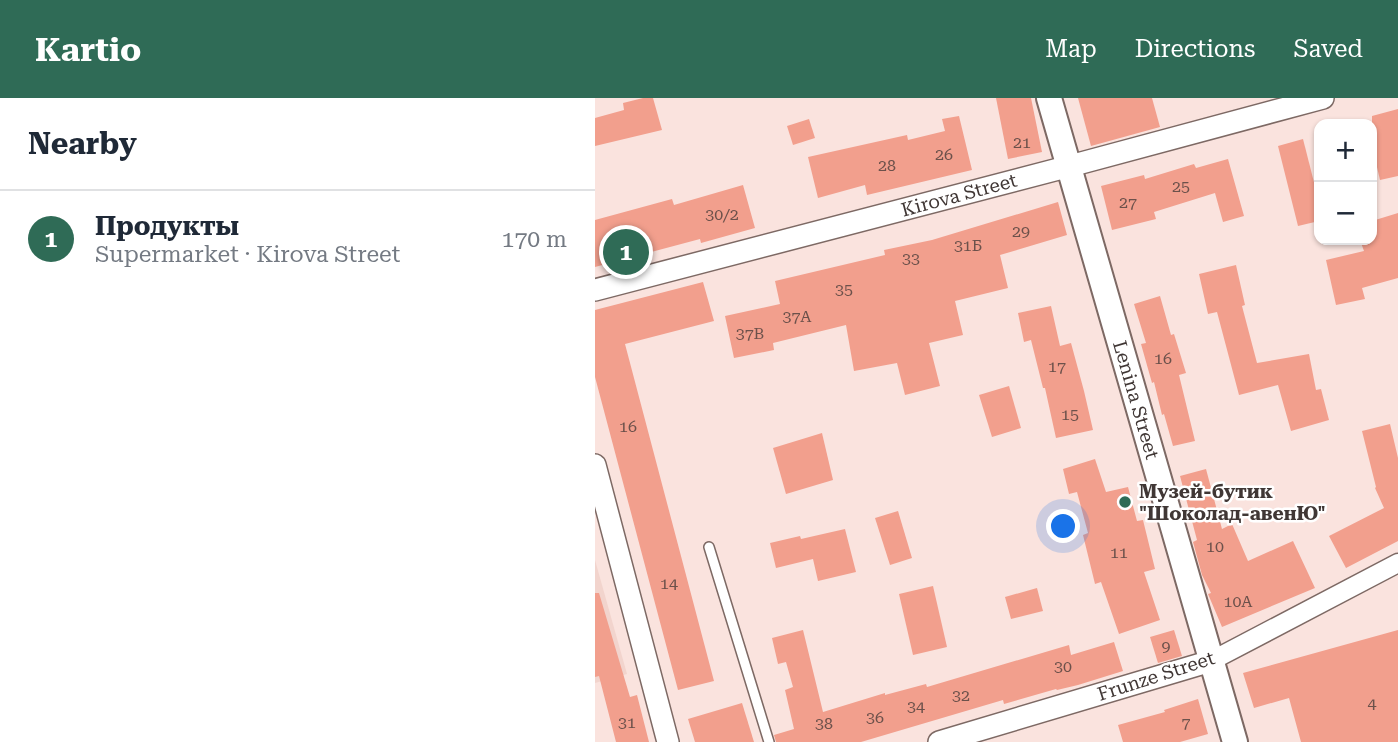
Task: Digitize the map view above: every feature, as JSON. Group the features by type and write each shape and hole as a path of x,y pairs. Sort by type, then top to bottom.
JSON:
{"main road":[{"name":"Lenina Street","path":"1049,98 1235,742"}],"street":[{"name":"Kirova Street","path":"595,290 1323,98"},
{"path":"595,465 668,742"},
{"name":"Frunze Street","path":"939,742 1211,662 1398,563"}],"lane":[{"path":"709,547 769,742"}],"shaded area":[{"path":"595,560 627,674 595,683"}],"building":[{"path":"653,98 662,130 595,146 595,118 624,110 623,103"},
{"path":"996,98 1031,98 1042,152 1008,159"},
{"path":"1078,98 1152,98 1160,127 1091,146"},
{"path":"1398,109 1398,176 1380,180 1377,167 1377,119 1372,119 1372,116"},
{"path":"959,116 972,170 867,195 865,185 818,198 808,157 907,135 908,140 945,131 942,119"},
{"path":"809,119 815,138 793,145 787,126"},
{"path":"1303,139 1314,182 1314,222 1298,226 1278,146"},
{"path":"1228,159 1244,216 1223,222 1215,193 1154,212 1156,219 1112,230 1101,186 1144,175 1145,179 1194,164 1196,168"},
{"path":"743,185 755,228 701,243 700,239 595,267 595,220 672,199 674,205"},
{"path":"1058,202 1067,235 1000,255 1008,288 955,301 963,335 929,343 940,386 905,395 897,363 854,371 846,325 773,343 774,350 734,358 725,316 780,304 775,281 885,255 884,250 932,240"},
{"path":"1398,213 1398,278 1362,288 1365,299 1336,305 1326,260 1364,251 1362,245 1377,245 1377,219"},
{"path":"1236,265 1245,305 1242,306 1257,363 1309,354 1316,390 1321,389 1329,420 1291,431 1278,385 1239,395 1217,312 1208,314 1199,274"},
{"path":"703,282 714,321 625,344 714,681 678,690 595,377 595,310"},
{"path":"1160,296 1186,373 1179,375 1195,441 1173,446 1141,344 1146,343 1134,304"},
{"path":"1051,306 1060,346 1071,343 1093,430 1056,438 1031,340 1024,342 1018,313"},
{"path":"1009,386 1021,428 992,437 979,395"},
{"path":"1390,424 1398,458 1398,541 1346,568 1329,536 1384,508 1375,488 1362,431"},
{"path":"822,433 833,480 786,494 773,448"},
{"path":"1095,459 1106,492 1128,487 1137,521 1143,520 1155,569 1144,572 1160,620 1119,634 1101,582 1095,584 1083,535 1088,533 1077,492 1069,494 1063,469"},
{"path":"1206,469 1222,529 1232,524 1248,561 1293,541 1315,588 1222,627 1202,575 1193,542 1197,540 1180,476"},
{"path":"898,511 912,558 890,565 875,518"},
{"path":"845,529 856,572 818,581 813,559 776,568 770,543"},
{"path":"933,586 947,647 913,655 899,594"},
{"path":"1037,588 1043,611 1011,619 1005,597"},
{"path":"595,593 599,593 630,697 637,695 649,742 616,742 599,676 595,677"},
{"path":"803,630 823,712 885,693 926,684 927,687 1069,645 1071,655 1114,642 1123,671 1004,704 1003,700 861,742 776,742 774,735 794,729 785,690 793,687 786,662 778,664 772,638"},
{"path":"1174,630 1182,656 1158,663 1150,637"},
{"path":"1398,630 1398,742 1301,742 1289,698 1254,708 1243,673"},
{"path":"1198,699 1208,734 1180,742 1123,742 1118,725 1165,712 1164,710"},
{"path":"742,703 754,742 695,742 688,719"}],"place":[{"name":"Продукты","path":"626,252"},
{"name":"Музей-бутик \"Шоколад-авенЮ\"","path":"1125,502"}]}
